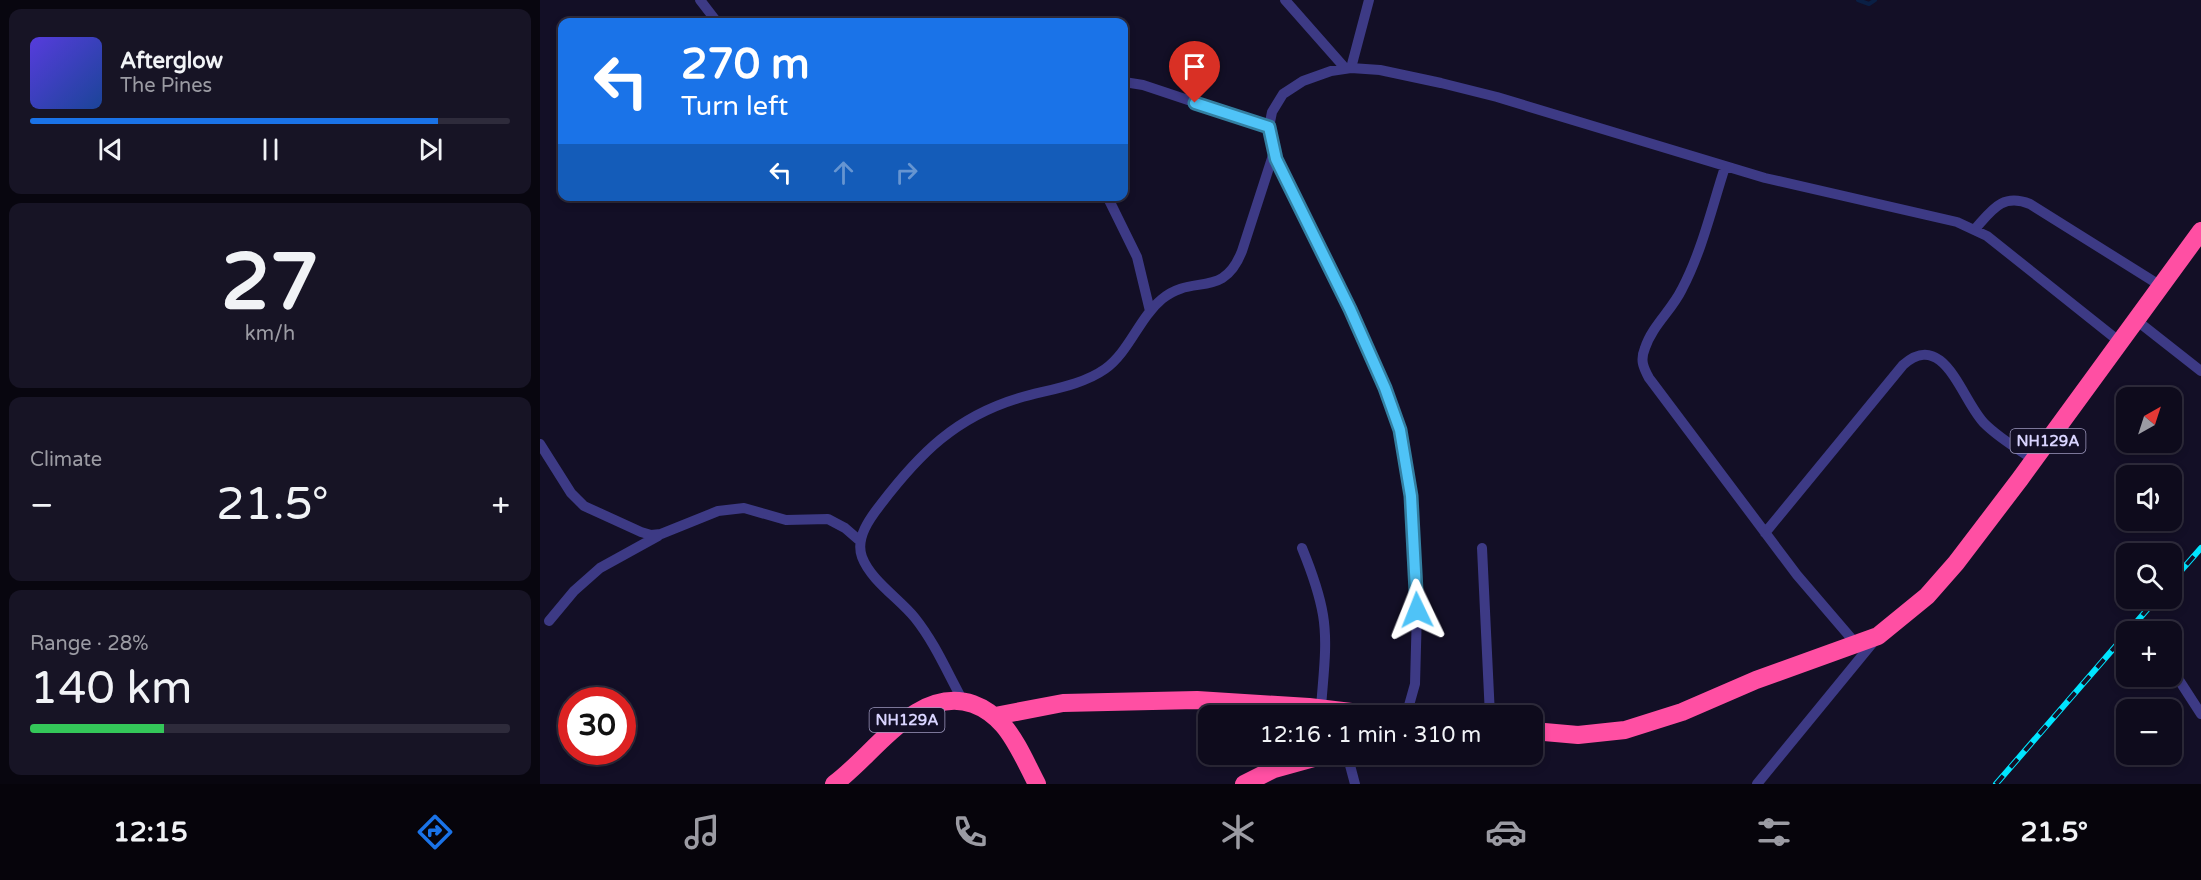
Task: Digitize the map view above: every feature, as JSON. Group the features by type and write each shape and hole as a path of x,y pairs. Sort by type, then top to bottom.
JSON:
{"highway":[{"name":"NH129A","path":"1543,732 1578,735 1625,730 1682,712 1756,680 1878,636 1927,596 1956,563 2201,231"},
{"path":"995,716 1063,703 1197,700 1274,705"},
{"name":"NH129A","path":"834,784 917,711 935,702 963,701 995,716 1005,727 1037,784"},
{"path":"1244,784 1274,769 1288,765"}],"street":[{"path":"700,0 714,18"},
{"path":"1285,0 1348,68"},
{"path":"1348,68 1369,0"},
{"path":"1409,705 1415,684 1417,610 1411,496 1400,430 1391,402 1369,352 1274,151 1269,127 1272,112 1283,94 1318,74 1348,68 1380,70 1497,97 1725,166 1858,201 1957,222 1987,236 2120,342"},
{"path":"1128,83 1143,85 1269,127"},
{"path":"963,701 917,620 862,558 860,541 875,512 922,456 948,431 975,415 995,407 1084,379 1106,369 1150,311 1169,294 1221,280 1233,270 1242,251 1274,151"},
{"path":"1725,166 1690,272 1671,308 1645,345 1642,366 1765,533 1857,645"},
{"path":"1975,229 1997,205 2018,199 2030,204 2161,286"},
{"path":"1109,201 1137,257 1150,311"},
{"path":"2136,320 2201,371"},
{"path":"1765,533 1912,357 1921,355 1937,357 1945,363 1976,414 1985,424 2034,460"},
{"path":"540,444 571,493 584,506 641,532 651,535 661,534"},
{"path":"549,621 574,591 600,568 661,534 718,511 744,508 786,520 828,519 845,528 860,541"},
{"path":"1302,548 1317,585 1323,615 1325,647 1321,705"},
{"path":"1482,548 1489,705"},
{"path":"1757,784 1878,636"},
{"path":"2182,685 2201,714"},
{"path":"1350,765 1355,784"}],"waterway":[{"path":"1858,0 1869,4 1875,0"}],"railway":[{"path":"2182,570 2201,548"},
{"path":"2137,621 2148,609"},
{"path":"1996,784 2116,646"}],"route":[{"path":"1195,103 1269,127 1276,159 1379,373 1400,430 1406,462 1411,496 1417,610"}]}
